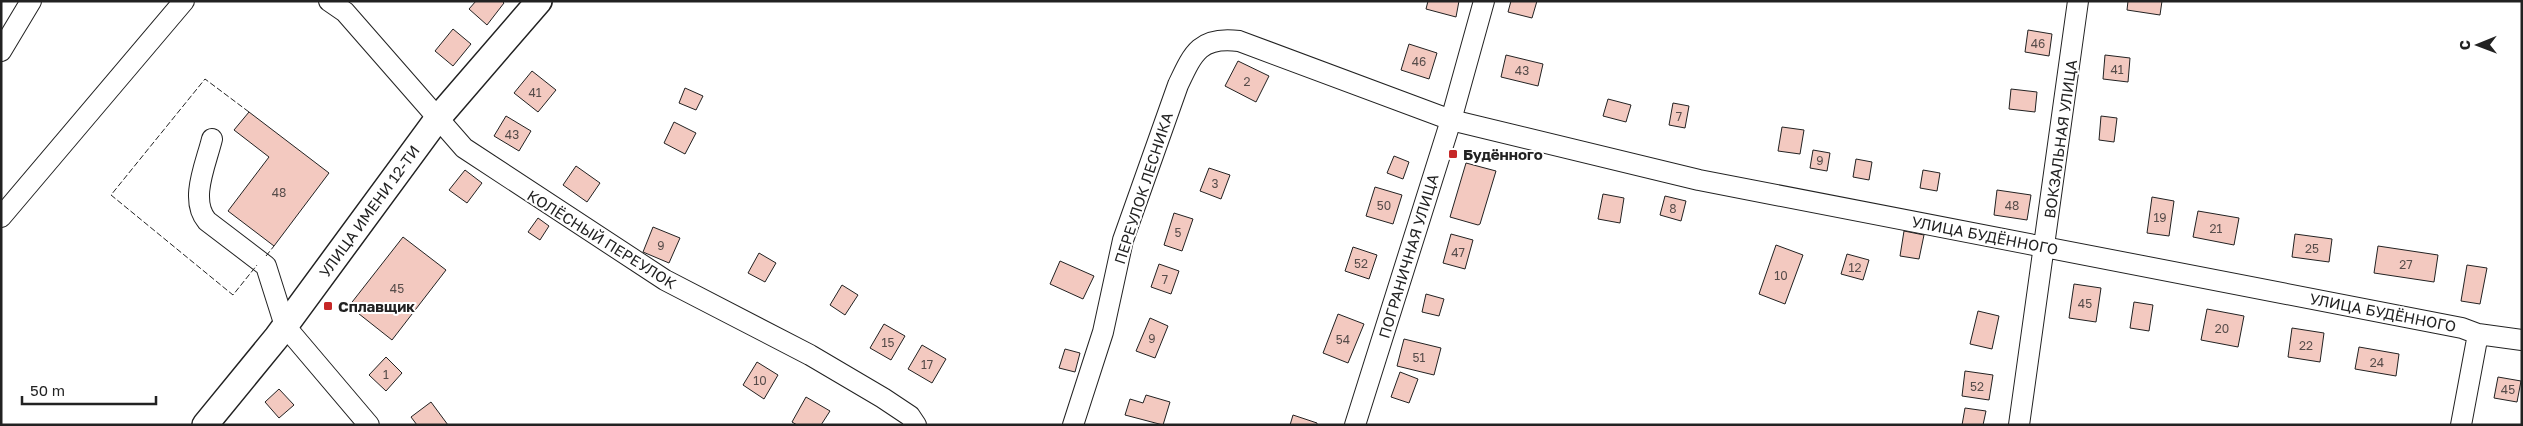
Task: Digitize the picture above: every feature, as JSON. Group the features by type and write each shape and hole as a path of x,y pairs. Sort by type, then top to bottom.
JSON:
{"main road":[{"name":"УЛИЦА ИМЕНИ 12-ТИ","path":"205,425 285,326 438,118 538,1"}],"street":[{"path":"1,51 31,1"},
{"path":"1,217 184,1"},
{"name":"КОЛЁСНЫЙ ПЕРЕУЛОК","path":"329,1 345,12 464,148 560,213 665,280 810,355 910,416 916,425"},
{"name":"ПОГРАНИЧНАЯ УЛИЦА","path":"1355,425 1451,120 1484,1"},
{"name":"ВОКЗАЛЬНАЯ УЛИЦА","path":"2019,425 2046,246 2078,1"},
{"name":"УЛИЦА БУДЁННОГО","path":"1204,44 1224,39 1239,41 1451,120 1699,180 2462,328 2478,334 2522,340"},
{"name":"ПЕРЕУЛОК ЛЕСНИКА","path":"1073,425 1103,332 1123,240 1132,213 1178,85 1189,61 1204,44"},
{"path":"212,139 198,200 201,214 207,221 266,266 285,326 369,425"},
{"path":"2460,425 2478,334"}],"building":[{"path":"476,1 502,1 504,3 487,25 469,9"},
{"path":"1428,1 1459,1 1456,17 1426,9"},
{"path":"1511,1 1537,1 1532,18 1508,12"},
{"path":"2128,1 2162,1 2160,15 2127,10"},
{"path":"453,29 471,44 453,66 435,51"},
{"path":"2028,30 2052,34 2049,56 2025,52"},
{"path":"1409,44 1437,53 1429,79 1401,70"},
{"path":"1506,55 1543,64 1538,86 1501,77"},
{"path":"2105,55 2130,58 2128,82 2103,79"},
{"path":"1238,61 1269,76 1256,102 1225,86"},
{"path":"532,71 556,90 538,112 514,93"},
{"path":"685,88 703,96 696,110 679,103"},
{"path":"2011,89 2037,92 2035,112 2009,109"},
{"path":"1608,99 1631,105 1626,122 1603,116"},
{"path":"1673,103 1689,106 1685,128 1669,125"},
{"path":"249,112 329,173 274,246 228,211 269,157 234,130"},
{"path":"506,116 531,131 519,151 494,136"},
{"path":"2101,116 2117,118 2114,142 2099,140"},
{"path":"674,122 696,133 685,154 664,143"},
{"path":"1782,127 1804,130 1800,154 1778,151"},
{"path":"1813,150 1830,153 1827,171 1810,168"},
{"path":"1394,156 1409,162 1403,179 1387,173"},
{"path":"1856,159 1872,162 1869,180 1853,177"},
{"path":"1466,163 1496,171 1480,224 1478,225 1450,217"},
{"path":"576,166 600,183 587,202 563,185"},
{"path":"1209,168 1230,175 1221,199 1200,191"},
{"path":"465,170 482,183 467,203 449,190"},
{"path":"1923,170 1940,173 1937,191 1920,188"},
{"path":"1375,187 1402,195 1393,224 1366,216"},
{"path":"1997,190 2031,195 2027,220 1994,215"},
{"path":"1603,194 1624,198 1620,223 1598,219"},
{"path":"1665,196 1686,201 1681,221 1660,215"},
{"path":"2152,197 2174,201 2169,236 2147,233"},
{"path":"2198,211 2239,218 2234,245 2193,237"},
{"path":"1174,213 1193,219 1182,251 1164,245"},
{"path":"538,218 549,226 540,240 528,232"},
{"path":"653,227 680,238 669,263 643,252"},
{"path":"1904,231 1924,235 1919,259 1900,256"},
{"path":"1451,234 1473,240 1465,269 1443,263"},
{"path":"2295,234 2332,239 2329,262 2292,257"},
{"path":"403,237 446,270 392,340 349,306"},
{"path":"1776,245 1803,255 1785,304 1759,294"},
{"path":"2378,246 2438,255 2434,282 2374,273"},
{"path":"1353,247 1377,255 1369,279 1345,271"},
{"path":"759,253 776,263 765,282 748,273"},
{"path":"1847,254 1869,260 1863,280 1841,274"},
{"path":"1060,261 1094,276 1083,299 1050,284"},
{"path":"1159,264 1179,271 1171,294 1151,287"},
{"path":"2467,265 2487,268 2480,304 2461,301"},
{"path":"2074,284 2101,288 2096,322 2069,318"},
{"path":"842,285 858,295 845,315 830,305"},
{"path":"1426,294 1444,299 1439,316 1422,312"},
{"path":"2134,302 2153,305 2149,331 2130,328"},
{"path":"2207,309 2244,316 2238,347 2201,340"},
{"path":"1978,311 1999,316 1992,349 1970,344"},
{"path":"1338,314 1364,324 1348,363 1323,353"},
{"path":"1150,318 1168,326 1155,358 1136,351"},
{"path":"884,324 905,336 891,360 870,348"},
{"path":"2292,328 2324,333 2320,362 2288,357"},
{"path":"1404,339 1441,348 1434,375 1397,366"},
{"path":"922,345 946,359 932,383 908,369"},
{"path":"2359,347 2399,354 2396,376 2355,369"},
{"path":"1065,349 1080,353 1075,372 1059,368"},
{"path":"386,357 402,373 386,391 369,375"},
{"path":"757,362 778,375 764,399 743,385"},
{"path":"1965,371 1993,375 1989,400 1962,396"},
{"path":"1400,372 1418,379 1409,403 1391,397"},
{"path":"2498,377 2521,381 2517,402 2494,398"},
{"path":"279,389 294,405 279,418 265,402"},
{"path":"1146,395 1170,402 1163,425 1125,415 1130,399 1143,403"},
{"path":"806,397 830,411 821,425 797,425 792,422"},
{"path":"431,402 448,425 417,425 411,417"},
{"path":"1965,408 1986,411 1983,425 1962,425"},
{"path":"1293,415 1317,423 1317,425 1290,425"}],"fence":[{"path":"249,112 205,79 111,195 233,295 257,265"},
{"path":"266,256 274,246"}],"place":[{"name":"Будённого","path":"1453,154"},
{"name":"Сплавщик","path":"328,306"}]}
